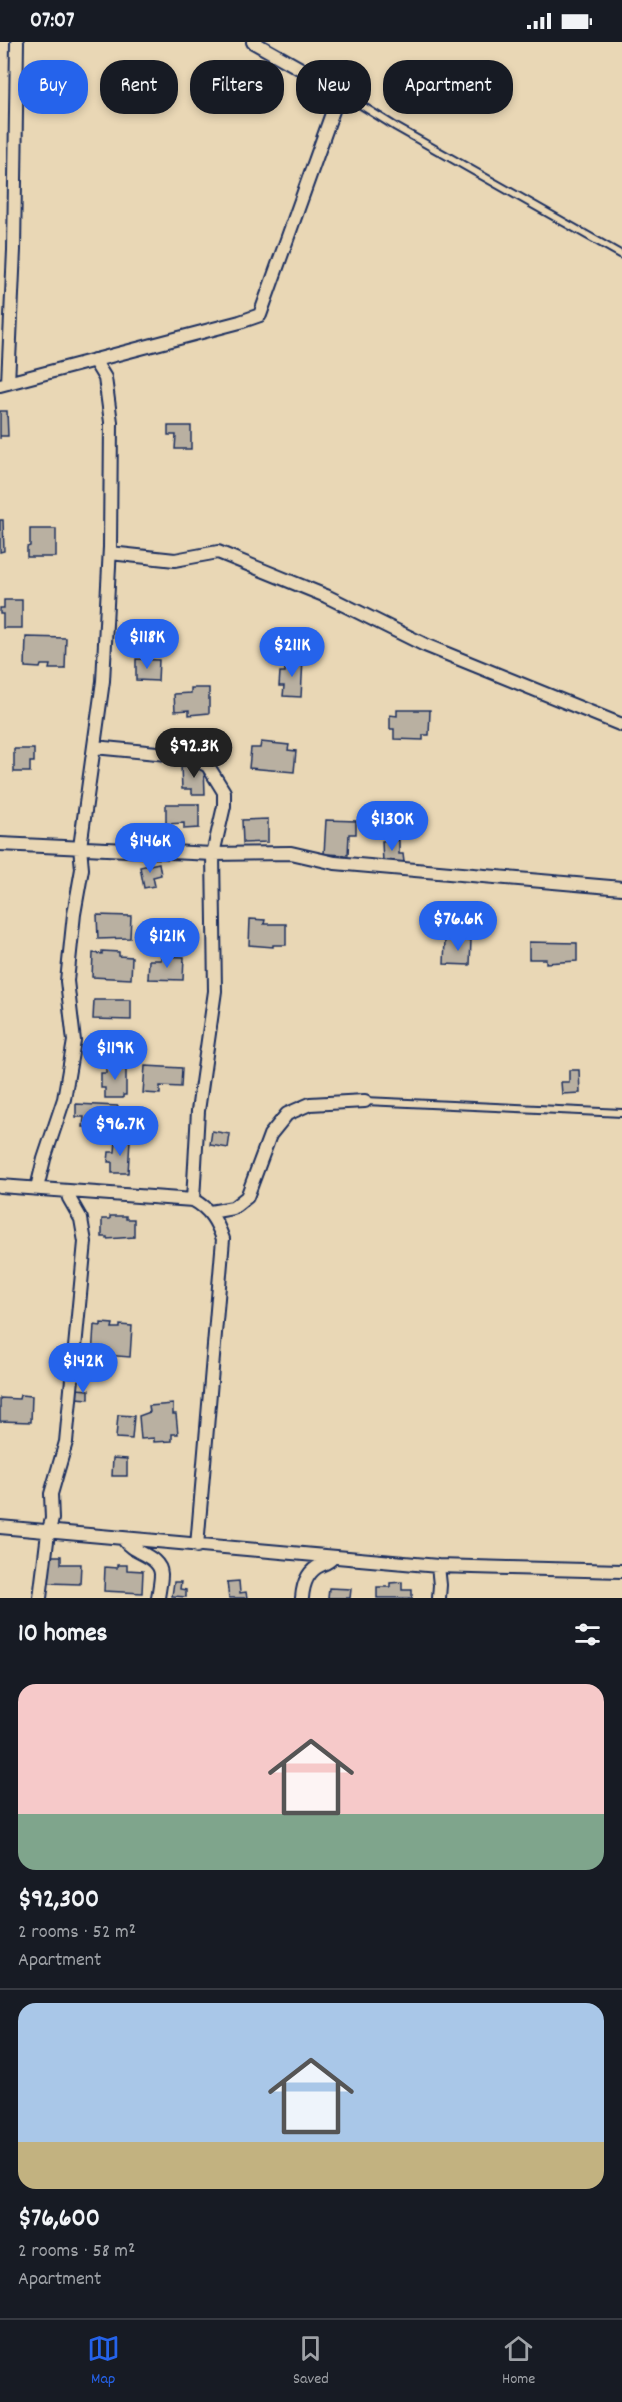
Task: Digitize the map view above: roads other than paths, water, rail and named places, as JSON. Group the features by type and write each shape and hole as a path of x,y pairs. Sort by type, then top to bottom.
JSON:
{"street":[{"path":"17,42 14,250 4,384 260,315 331,114"},
{"path":"253,42 296,66"},
{"path":"37,1188 64,1099 74,1041 67,981 74,914 82,869 80,847 103,681 110,553 111,422 105,378 94,360"},
{"path":"110,553 175,561 218,552 326,596 425,645 621,724"},
{"path":"94,747 178,755 195,759 208,766 224,792 225,806 213,854 215,991 198,1111 193,1200"},
{"path":"0,844 213,854 291,853 335,863 622,888"},
{"path":"210,1212 233,1208 247,1197 270,1135 286,1114 310,1104 365,1101"},
{"path":"0,1186 193,1200 210,1212 219,1226 223,1239 197,1546"},
{"path":"40,1598 48,1533 52,1519 50,1502 53,1484 66,1442 85,1242 83,1226 67,1191"},
{"path":"0,1527 438,1566 622,1571"},
{"path":"124,1539 129,1546 149,1556 159,1566 161,1572 158,1598"},
{"path":"302,1598 307,1577 313,1569 329,1562 333,1557"},
{"path":"438,1566 439,1598"}],"lane":[{"path":"371,111 622,255"},
{"path":"365,1101 622,1113"}]}
